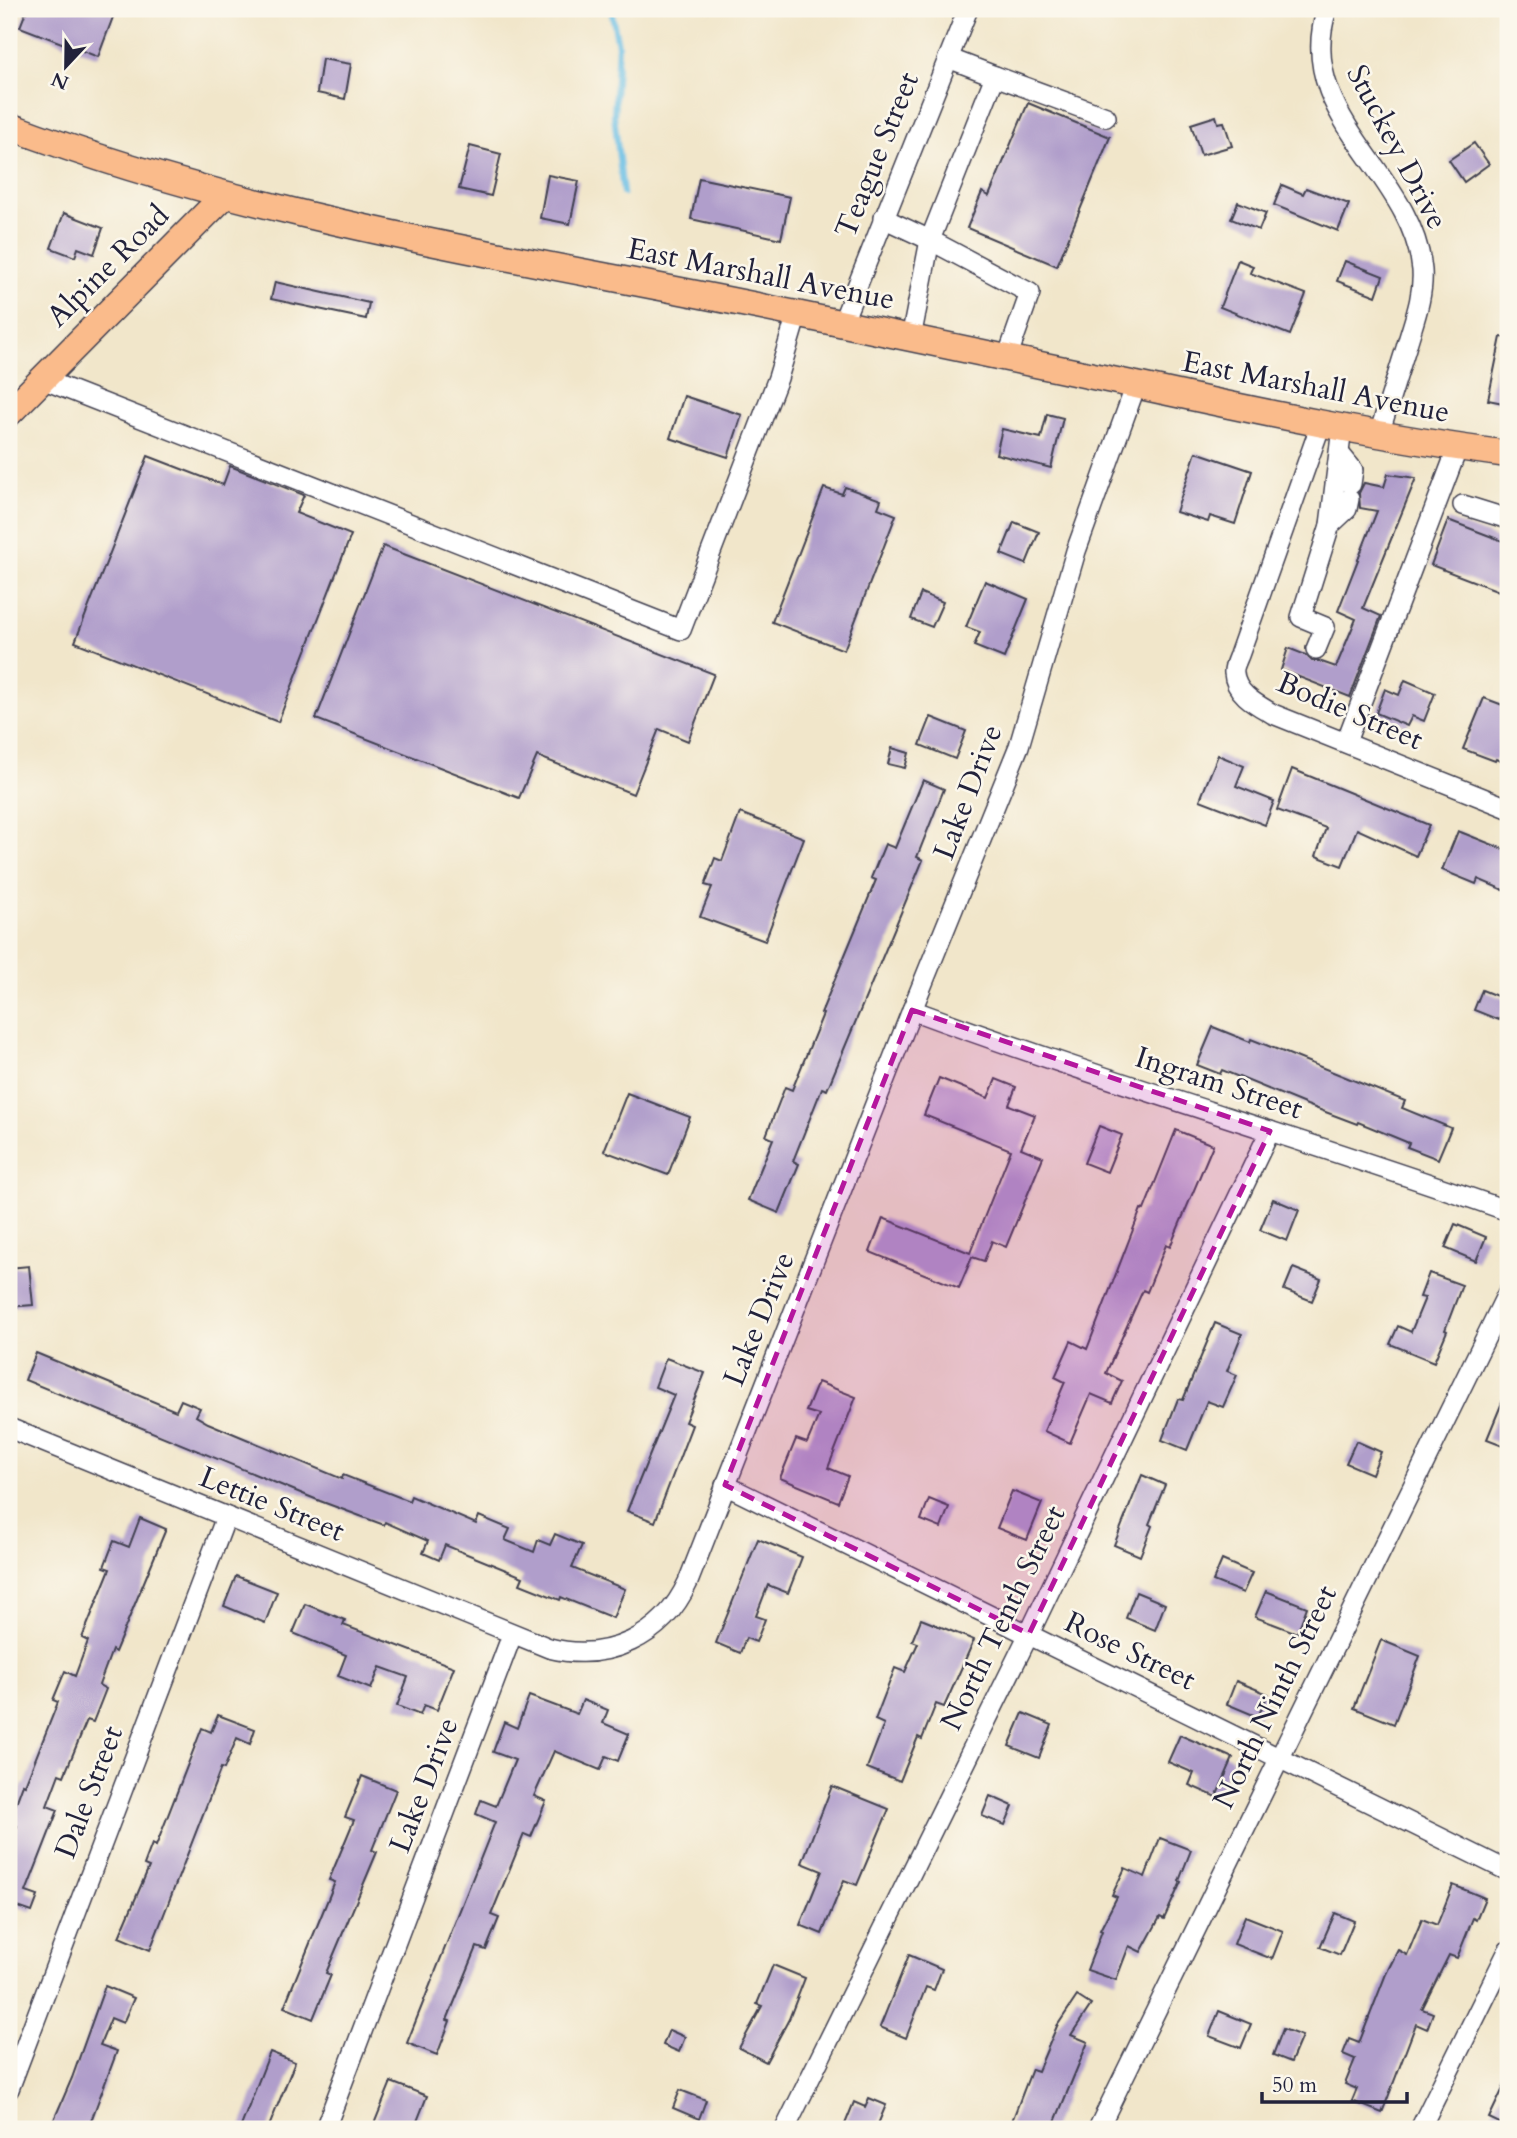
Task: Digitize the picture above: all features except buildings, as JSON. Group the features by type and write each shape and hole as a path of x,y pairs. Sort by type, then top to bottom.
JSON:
{"main road":[{"name":"East Marshall Avenue","path":"9,126 224,196 370,230 797,314 1136,385 1334,435 1379,435 1508,454"},
{"name":"Alpine Road","path":"9,413 224,196"}],"street":[{"name":"Teague Street","path":"842,324 968,9"},
{"name":"Stuckey Drive","path":"1327,9 1321,26 1319,56 1328,90 1350,131 1402,209 1416,242 1422,271 1418,309 1379,435"},
{"path":"948,58 1106,117"},
{"path":"911,338 930,240 995,76"},
{"path":"883,218 1030,293 1007,358"},
{"path":"42,379 681,631 778,378 797,314"},
{"name":"Lake Drive","path":"325,2129 512,1635 560,1651 583,1652 613,1648 644,1636 663,1620 683,1593 912,1010 1019,746 1076,551 1136,385"},
{"path":"1330,525 1347,509 1353,470 1334,435"},
{"path":"1316,649 1325,627 1301,617 1330,525 1334,435"},
{"name":"Bodie Street","path":"1334,435 1234,673 1241,691 1250,701 1273,714 1508,808"},
{"path":"1346,742 1458,447"},
{"path":"1463,505 1508,519"},
{"name":"Ingram Street","path":"912,1010 1056,1063 1270,1130 1508,1211"},
{"name":"North Tenth Street","path":"785,2129 1029,1634 1270,1130"},
{"name":"North Ninth Street","path":"1098,2129 1508,1292"},
{"name":"Lettie Street","path":"9,1428 512,1635"},
{"name":"Rose Street","path":"725,1485 1508,1871"},
{"name":"Dale Street","path":"9,2089 226,1517"},
{"path":"1420,2129 1508,1951"}],"highlighted area":[{"path":"912,1010 1270,1131 1029,1634 725,1485"}],"waterway":[{"path":"611,9 618,45 614,115 623,193"}]}
